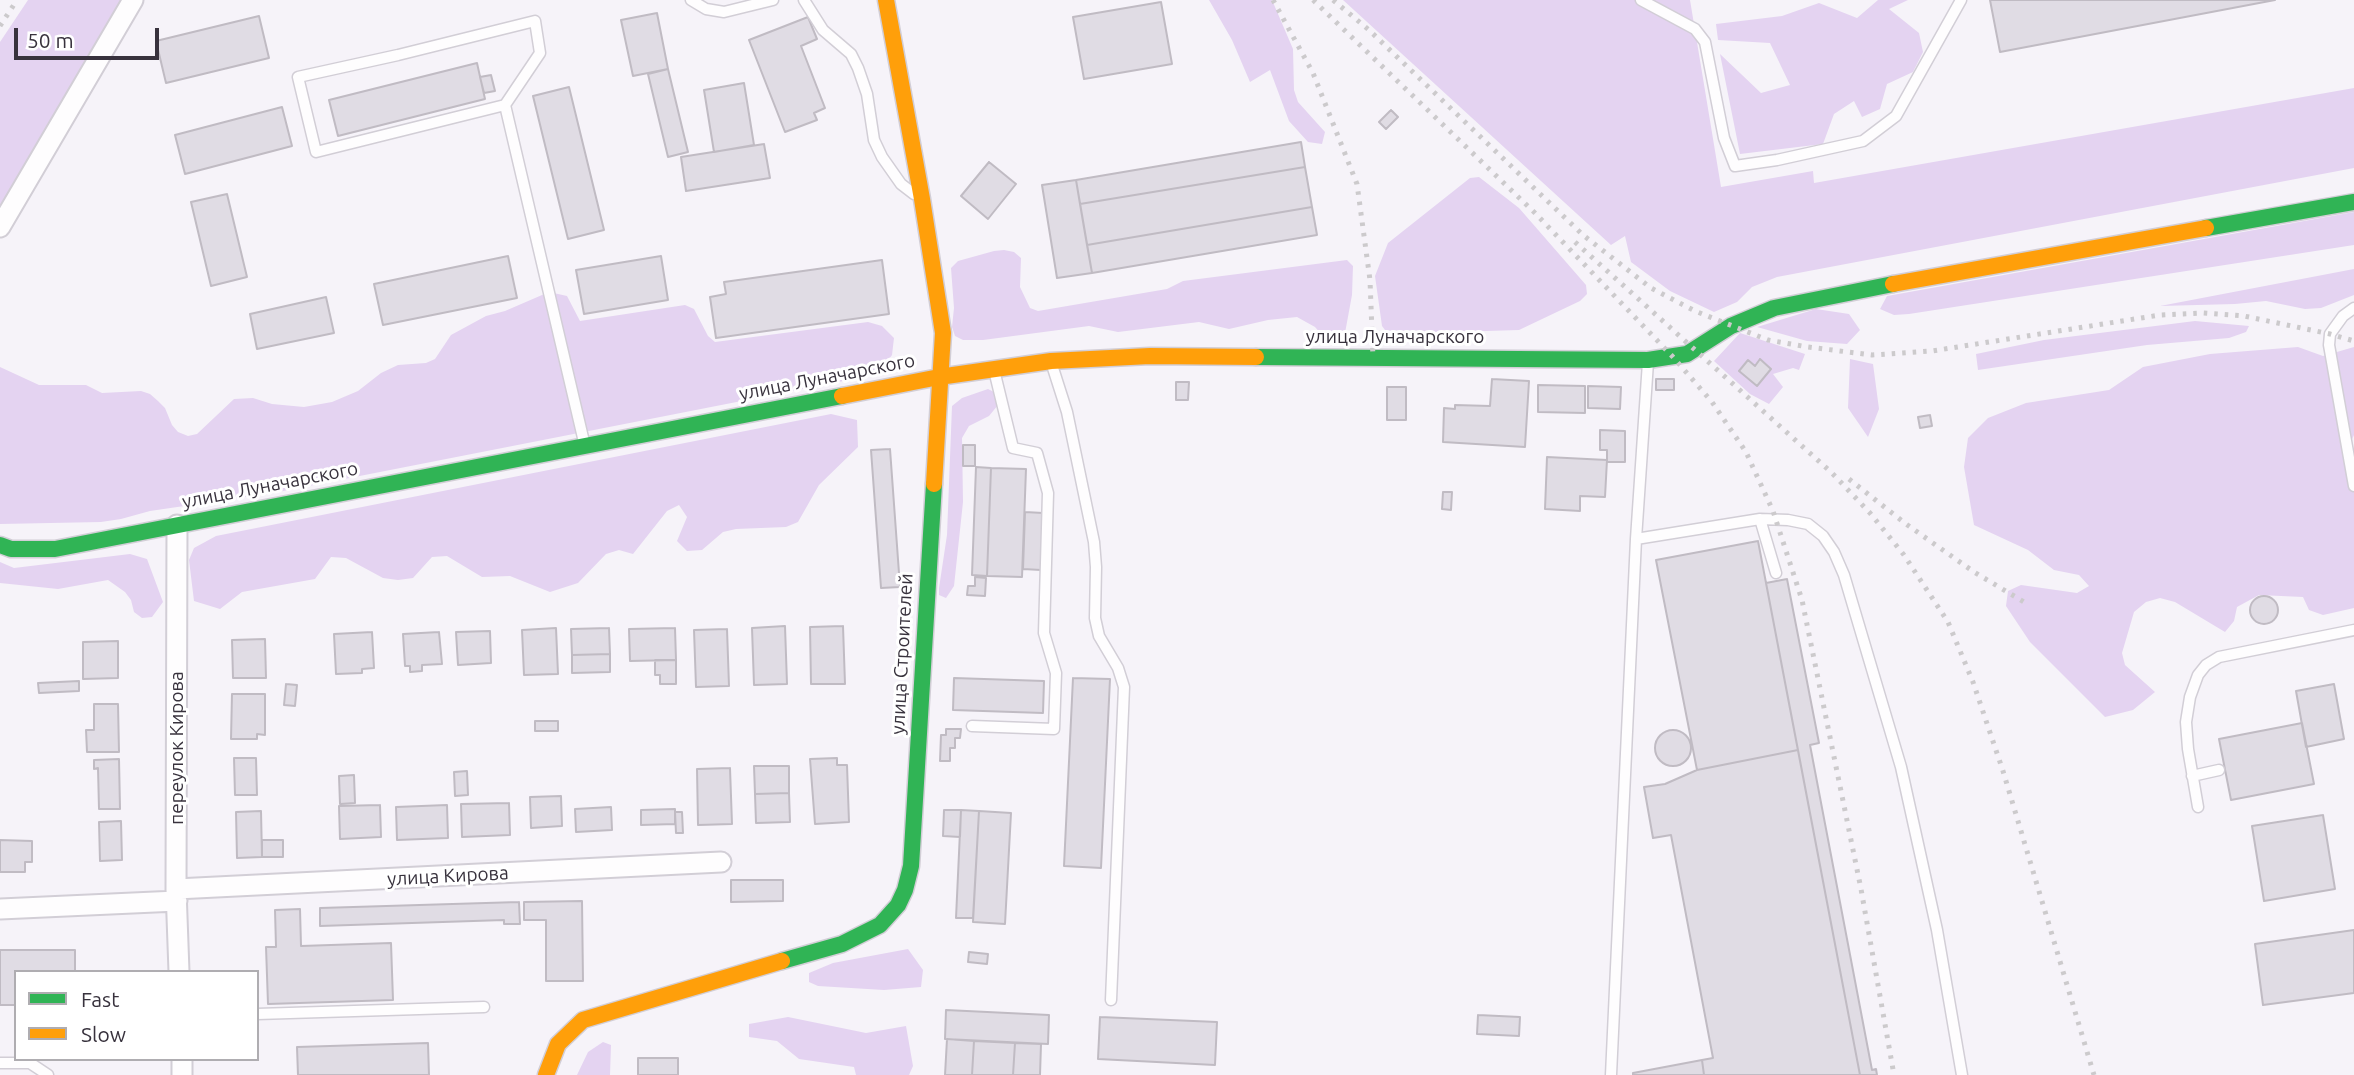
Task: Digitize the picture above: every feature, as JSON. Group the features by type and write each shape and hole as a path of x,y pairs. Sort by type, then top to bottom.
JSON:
{"main road":[{"name":"улица Строителей","path":"546,1075 558,1044 583,1020 842,944 880,925 898,905 911,866 943,332 886,0"},
{"name":"улица Луначарского","path":"0,545 11,549 55,548 939,377 1051,361 1150,356 1648,360 1674,357 1687,354 1731,326 1774,308 1859,290 2354,202"}],"street":[{"path":"0,227 133,0"},
{"name":"переулок Кирова","path":"177,525 176,895 179,970"},
{"name":"улица Кирова","path":"0,909 176,895 721,862"}],"lane":[{"path":"691,0 706,9 724,12 773,0"},
{"path":"804,0 823,30 851,54 858,68 867,94 874,140 882,157 901,184 922,199"},
{"path":"1641,0 1695,29 1705,41 1724,138 1735,166 1777,160 1863,141 1896,116 1961,0"},
{"path":"506,105 316,152 298,77 535,21 540,53 506,105 585,446"},
{"path":"2354,308 2343,316 2330,334 2329,345 2354,486"},
{"path":"1611,1075 1636,539 1648,360"},
{"path":"1051,361 1067,411 1094,542 1099,636 1118,668 1124,687 1111,1000"},
{"path":"972,726 1054,729 1056,673 1044,634 1048,493 1037,453 1013,448 994,369"},
{"path":"1636,539 1760,519 1788,520 1808,524 1823,536 1834,552 1901,767 1937,930 1962,1075"},
{"path":"1760,519 1776,573"},
{"path":"2198,807 2186,722 2190,697 2198,675 2206,665 2219,657 2354,630"},
{"path":"2192,776 2219,770"},
{"path":"259,1014 484,1007"},
{"path":"0,1063 30,1063 48,1075"}],"shaded area":[{"path":"28,0 121,0 0,207 0,42"},
{"path":"1209,0 1272,0 1293,49 1294,90 1298,102 1325,132 1322,144 1308,142 1289,121 1270,70 1250,82 1232,40"},
{"path":"1343,0 1690,0 1721,187 1813,171 1814,183 2354,88 2354,168 1777,277 1752,287 1737,302 1714,312 1670,291 1631,262 1625,236 1611,245"},
{"path":"1878,0 1908,0 1889,9 1919,33 1923,52 1913,72 1887,84 1880,109 1862,117 1854,101 1834,114 1823,144 1740,154 1720,54 1761,93 1790,85 1770,43 1718,40 1716,24 1782,16 1819,3 1857,18"},
{"path":"1479,177 1519,208 1586,285 1587,294 1580,301 1519,330 1388,334 1382,326 1375,276 1388,243 1470,178"},
{"path":"2354,212 2354,245 1909,314 1894,315 1880,309 1887,296"},
{"path":"1004,250 1014,252 1021,258 1020,287 1030,308 1038,311 1167,289 1183,281 1347,260 1353,266 1352,295 1345,333 1340,342 1328,342 1315,327 1297,317 1229,329 1199,322 1118,332 1089,326 983,340 963,340 955,336 952,327 954,308 951,268 958,261"},
{"path":"2354,269 2354,295 2321,308 2305,309 2266,301 2160,306"},
{"path":"549,292 567,296 580,321 685,305 694,309 708,336 715,342 868,322 882,326 894,338 892,355 882,369 869,376 273,493 150,511 101,522 0,524 0,367 39,385 86,385 102,393 141,391 150,394 165,408 178,432 188,436 197,434 234,399 253,398 272,404 304,407 332,402 358,391 381,373 398,365 426,363 435,359 451,335 486,316"},
{"path":"1816,309 1849,314 1860,330 1847,344 1807,341 1757,327"},
{"path":"2195,321 2249,326 2246,332 2229,338 2147,345 1978,370 1976,354 2044,340"},
{"path":"1740,333 1805,354 1799,370 1793,368 1773,374 1783,387 1769,404 1750,394 1714,361"},
{"path":"2298,347 2323,356 2354,347 2354,435 2348,448 2354,466 2354,608 2323,615 2309,610 2303,597 2259,595 2237,607 2234,621 2225,632 2175,602 2160,598 2146,602 2134,612 2122,653 2125,665 2155,692 2133,710 2105,717 2030,642 2006,606 2008,591 2021,585 2077,593 2089,586 2079,575 2054,570 2028,550 1974,525 1964,467 1968,438 1988,418 2026,403 2109,390 2143,367 2210,354"},
{"path":"1850,359 1873,364 1879,409 1868,437 1848,408"},
{"path":"988,389 994,392 998,405 989,416 969,426 962,438 963,502 954,586 946,598 939,595 939,588 947,535 952,406 962,398"},
{"path":"831,414 857,420 858,447 819,485 798,522 786,527 723,532 702,550 687,551 677,541 687,517 679,505 667,511 633,554 619,550 606,554 578,583 550,592 510,576 482,577 447,556 432,557 413,578 398,580 383,578 346,558 331,557 315,579 242,592 220,609 194,601 189,560 194,548 216,536"},
{"path":"130,554 147,559 163,602 152,617 142,618 134,612 131,600 125,592 108,580 58,589 0,583 0,562 14,568"},
{"path":"908,949 923,970 921,987 884,990 818,986 809,982 809,973 833,963"},
{"path":"788,1017 866,1033 906,1026 913,1066 909,1075 856,1075 854,1067 799,1059 777,1041 749,1037 749,1024"},
{"path":"603,1042 611,1045 610,1075 577,1075 588,1052"}],"building":[{"path":"1990,0 2275,0 2000,52"},
{"path":"1161,2 1172,64 1084,79 1073,17"},
{"path":"657,13 668,69 633,76 621,20"},
{"path":"259,16 269,58 166,83 156,41"},
{"path":"808,17 817,39 801,46 825,108 814,113 817,120 785,132 749,40"},
{"path":"477,63 485,99 338,136 329,100"},
{"path":"668,69 688,152 668,157 648,74"},
{"path":"491,75 495,91 484,93 480,77"},
{"path":"744,83 754,145 714,152 704,90"},
{"path":"569,87 604,230 568,239 533,96"},
{"path":"282,107 292,146 185,174 175,135"},
{"path":"1391,110 1398,117 1386,129 1379,122"},
{"path":"1301,142 1305,167 1080,204 1076,180"},
{"path":"764,144 770,178 686,191 681,157"},
{"path":"989,162 1016,184 988,219 961,196"},
{"path":"1305,167 1312,207 1087,245 1080,204"},
{"path":"1076,180 1092,273 1057,278 1042,185"},
{"path":"227,194 247,277 211,286 191,202"},
{"path":"1312,207 1317,235 1092,273 1087,245"},
{"path":"508,256 517,298 383,325 374,284"},
{"path":"661,256 668,300 584,314 576,270"},
{"path":"882,260 889,314 716,338 710,297 726,294 724,282"},
{"path":"326,297 334,333 257,349 250,314"},
{"path":"1760,359 1771,369 1757,386 1739,371 1748,360 1755,366"},
{"path":"1492,379 1529,381 1525,447 1443,442 1444,408 1455,409 1455,405 1490,406"},
{"path":"1656,379 1674,379 1674,390 1656,390"},
{"path":"1176,382 1189,382 1188,400 1176,400"},
{"path":"1538,385 1585,386 1585,413 1538,412"},
{"path":"1588,386 1621,387 1620,409 1588,408"},
{"path":"1387,387 1406,387 1406,420 1387,420"},
{"path":"1930,415 1932,426 1920,428 1918,417"},
{"path":"1600,430 1625,431 1625,462 1607,462 1607,450 1600,450"},
{"path":"963,445 975,445 975,466 963,466"},
{"path":"890,449 900,587 881,588 871,450"},
{"path":"1547,457 1607,460 1605,497 1580,496 1580,511 1545,509"},
{"path":"976,467 991,468 987,576 972,575"},
{"path":"991,468 1026,469 1022,577 987,576"},
{"path":"1443,492 1452,492 1451,510 1442,509"},
{"path":"1025,512 1043,513 1041,570 1023,569"},
{"path":"1758,541 1798,750 1697,770 1656,560"},
{"path":"975,577 986,578 985,596 967,595 968,586 975,586"},
{"path":"1787,579 1819,743 1810,745 1872,1070 1876,1069 1877,1075 1860,1075 1766,583"},
{"path":"2264,596 2274,600 2278,610 2274,620 2264,624 2254,620 2250,610 2254,600"},
{"path":"785,626 787,684 754,685 752,628"},
{"path":"843,626 845,684 811,684 810,627"},
{"path":"556,628 558,674 524,675 522,630"},
{"path":"609,628 610,654 572,655 571,629"},
{"path":"675,628 676,660 630,661 629,629"},
{"path":"727,629 729,686 696,687 694,630"},
{"path":"490,631 491,663 458,665 456,632"},
{"path":"372,632 374,668 362,669 362,673 336,674 334,634"},
{"path":"439,632 442,664 422,665 422,671 410,672 410,666 405,666 403,634"},
{"path":"265,639 266,678 233,678 232,640"},
{"path":"118,641 118,678 83,679 83,642"},
{"path":"610,654 610,672 572,673 572,655"},
{"path":"655,660 676,660 676,684 660,684 660,675 655,675"},
{"path":"954,678 1044,681 1043,713 953,710"},
{"path":"1073,678 1110,679 1101,868 1064,866"},
{"path":"79,681 79,691 39,693 38,683"},
{"path":"286,684 297,685 295,706 284,705"},
{"path":"2334,684 2344,739 2306,747 2296,691"},
{"path":"232,694 265,694 265,735 257,734 257,739 231,739"},
{"path":"94,704 118,704 119,752 87,752 86,730 94,730"},
{"path":"535,721 558,721 558,731 535,731"},
{"path":"2302,723 2314,784 2231,800 2219,739"},
{"path":"946,729 961,729 960,738 955,738 955,748 950,748 950,761 940,761 941,735 946,735"},
{"path":"1673,730 1686,735 1691,748 1686,761 1673,766 1660,761 1655,748 1660,735"},
{"path":"1798,750 1860,1075 1704,1075 1702,1060 1713,1058 1671,835 1653,838 1644,787 1665,784 1697,770"},
{"path":"234,758 256,758 257,795 235,795"},
{"path":"837,758 837,765 847,765 849,822 815,824 810,759"},
{"path":"119,759 120,809 99,809 98,768 94,769 94,760"},
{"path":"754,766 789,766 789,793 755,794"},
{"path":"730,768 732,824 698,825 697,769"},
{"path":"467,771 468,795 455,796 454,772"},
{"path":"354,775 355,803 340,804 339,776"},
{"path":"789,793 790,822 756,823 755,794"},
{"path":"561,796 562,826 531,828 530,797"},
{"path":"509,803 510,835 462,837 461,804"},
{"path":"380,805 381,837 340,839 339,806"},
{"path":"447,805 448,838 397,840 396,807"},
{"path":"611,807 612,830 576,832 575,809"},
{"path":"675,809 675,824 641,825 641,810"},
{"path":"944,810 961,810 960,837 943,836"},
{"path":"961,810 979,811 973,918 956,918"},
{"path":"261,811 262,857 237,858 236,812"},
{"path":"979,811 1011,813 1005,924 973,922"},
{"path":"675,812 682,812 683,833 676,833"},
{"path":"2323,815 2335,889 2264,901 2252,826"},
{"path":"121,821 122,860 100,861 99,822"},
{"path":"0,840 32,841 32,862 25,862 25,872 0,872"},
{"path":"262,840 283,840 283,857 262,857"},
{"path":"731,880 783,880 783,901 731,902"},
{"path":"582,901 583,981 546,981 546,920 524,920 524,902"},
{"path":"519,902 520,924 504,924 504,920 320,926 320,908"},
{"path":"300,909 301,946 391,943 393,1000 268,1004 266,947 276,947 275,910"},
{"path":"2354,930 2354,993 2263,1005 2255,944"},
{"path":"0,950 75,950 75,970 14,970 14,1005 0,1005"},
{"path":"969,952 988,954 987,964 968,962"},
{"path":"946,1010 1049,1015 1048,1044 945,1039"},
{"path":"1478,1015 1520,1017 1519,1036 1477,1034"},
{"path":"1100,1017 1217,1022 1215,1065 1098,1059"},
{"path":"947,1039 974,1041 972,1075 945,1075"},
{"path":"974,1041 1015,1043 1013,1075 972,1075"},
{"path":"428,1043 429,1075 298,1075 297,1047"},
{"path":"1015,1043 1041,1044 1040,1075 1013,1075"},
{"path":"638,1058 678,1058 678,1075 638,1075"},
{"path":"1702,1060 1704,1075 1633,1075 1633,1073"}],"railway":[{"path":"0,26 17,0"},
{"path":"1273,0 1313,73 1357,184 1370,280 1373,358"},
{"path":"1313,0 1535,213 1673,357 1712,402 1746,452 1773,511 1802,600 1861,889 1894,1075"},
{"path":"1333,0 1369,30 1583,235 1651,288 1695,311 1768,340 1872,355 1932,351 2160,315 2203,313 2244,316 2354,341"},
{"path":"1575,242 1832,473 1870,513 1904,555 1948,622 1973,682 2003,771 2094,1075"},
{"path":"1849,479 1974,572 2029,605"}],"traffic: fast":[{"path":"2206,228 2354,202"},
{"path":"1256,357 1648,360 1687,354 1731,326 1774,308 1893,284"},
{"path":"0,545 11,549 55,549 842,396"},
{"path":"782,961 842,944 880,925 898,905 905,890 911,866 934,484"}],"traffic: slow":[{"path":"886,0 943,333 934,484"},
{"path":"1893,284 2206,228"},
{"path":"842,396 939,377 1051,361 1150,356 1256,357"},
{"path":"546,1075 558,1044 583,1020 782,961"}]}
